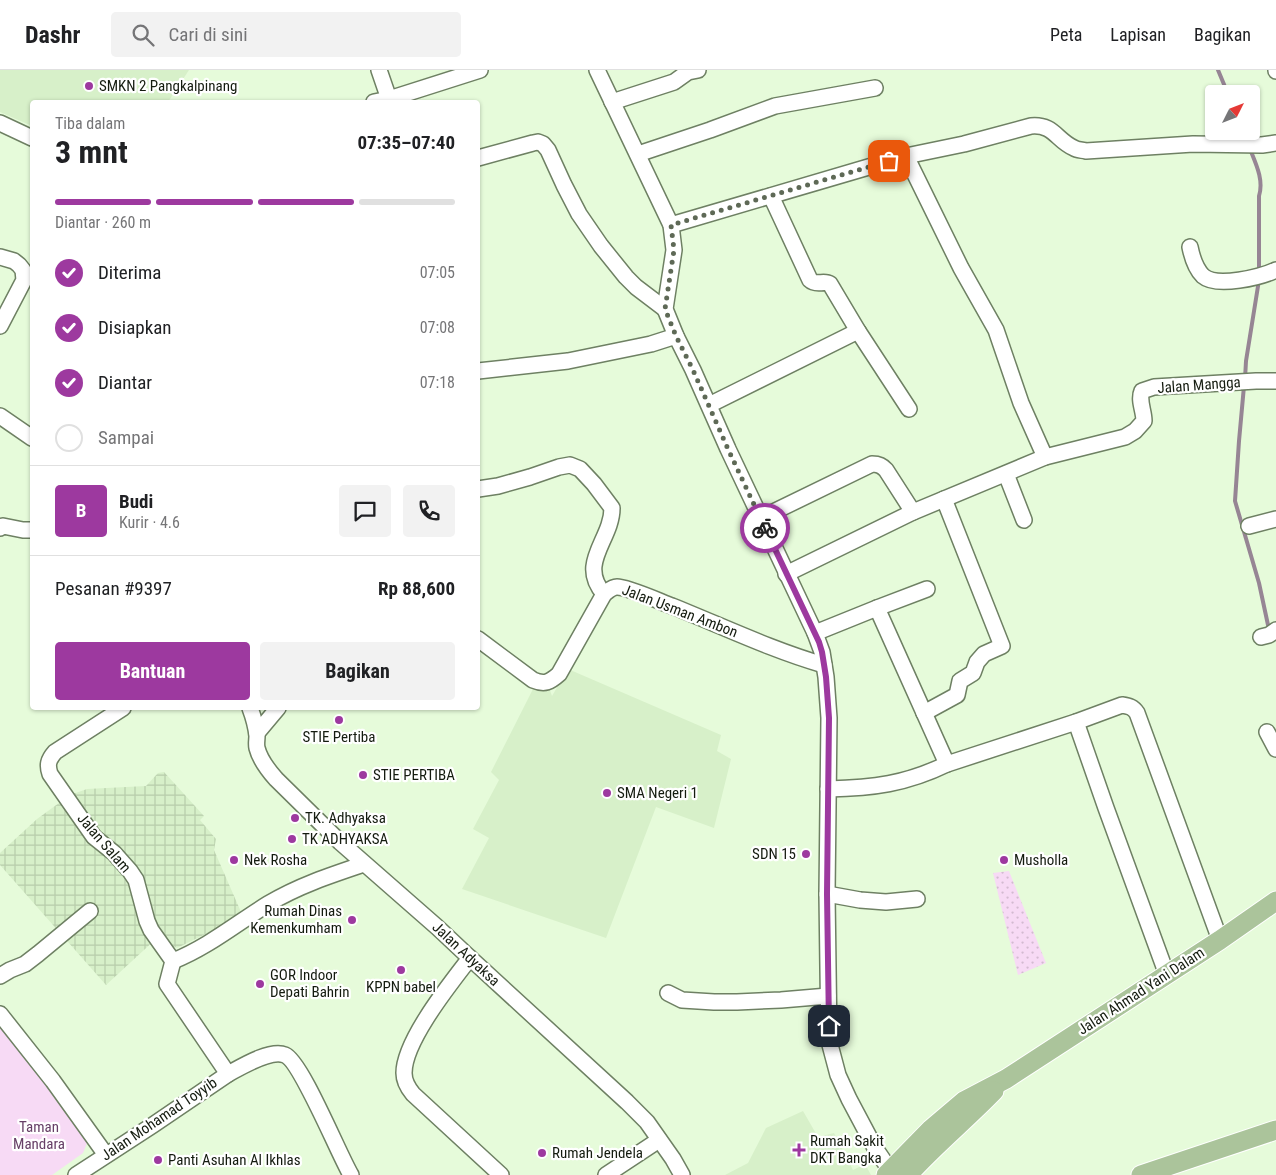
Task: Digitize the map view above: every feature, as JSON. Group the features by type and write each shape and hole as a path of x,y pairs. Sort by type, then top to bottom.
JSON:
{"main road":[{"name":"Jalan Ahmad Yani Dalam","path":"888,1173 931,1129 964,1101 1006,1079 1167,975 1276,901"},
{"name":"Jalan Ahmad Yani Dalam","path":"908,1175 1006,1079"},
{"path":"1141,1175 1276,1130"}],"street":[{"path":"379,70 390,100"},
{"path":"393,100 480,70"},
{"path":"597,70 671,225 674,250 665,309 728,449 815,633 822,652 828,688 829,718 827,894 829,1041 838,1075 888,1173"},
{"path":"612,102 674,82 688,72 698,70"},
{"path":"638,154 775,106 874,88"},
{"path":"0,123 30,137"},
{"path":"671,225 906,156 964,144 1031,126 1039,125 1048,128 1073,148 1086,151 1193,144 1269,144"},
{"path":"480,157 538,142 546,146 575,206 592,235 631,282 665,309"},
{"path":"786,574 913,512 1045,457 1021,402 996,330 962,268 906,156"},
{"path":"771,196 810,280 815,283 828,282 830,284 858,332 909,409"},
{"path":"1190,247 1197,267 1209,279 1228,281 1265,274"},
{"path":"0,257 20,265 23,270 24,280 0,326"},
{"path":"708,405 858,332"},
{"path":"480,370 568,361 651,344 676,336"},
{"name":"Jalan Mangga","path":"1045,457 1125,436 1136,431 1144,421 1140,396 1144,389 1276,381"},
{"path":"0,416 30,437"},
{"path":"761,518 872,464 877,464 886,470 913,512"},
{"path":"480,489 498,486 559,467 570,465 580,470 594,484 612,508 608,528 594,564 595,580 604,594"},
{"path":"1006,474 1024,520"},
{"path":"924,713 957,695 960,681 973,673 980,658 984,654 1002,646 944,499"},
{"path":"1250,526 1276,518"},
{"path":"0,528 3,526 30,530"},
{"name":"Jalan Usman Ambon","path":"480,640 533,680 541,683 548,682 559,674 604,594 617,587 659,601 780,650 824,665"},
{"path":"815,633 927,589"},
{"path":"877,608 947,764"},
{"path":"828,789 867,787 904,781 934,771 947,764 1122,705 1129,706 1137,713 1220,940"},
{"name":"Jalan Salam","path":"120,710 55,752 49,759 48,767 50,774 94,836 114,853 133,876 138,886 141,905 151,930 173,961"},
{"name":"Jalan Adyaksa","path":"251,710 257,747 260,757 268,770 340,842 420,911 627,1102 647,1122 682,1175"},
{"path":"256,734 276,710"},
{"path":"1076,722 1167,975"},
{"path":"1267,732 1276,749"},
{"path":"173,961 184,957 295,889 364,864"},
{"path":"827,894 860,900 886,902 917,899"},
{"path":"0,976 25,964 90,911"},
{"path":"470,958 428,1017 412,1045 404,1074 406,1086 413,1094 502,1175"},
{"name":"Jalan Mohamad Toyyib","path":"76,1175 228,1074 167,984 173,961"},
{"path":"668,992 682,1000 714,1002 772,1001 828,996"},
{"path":"0,1014 53,1081 106,1156"},
{"path":"228,1074 255,1060 276,1054 284,1054 302,1075 351,1175"},
{"path":"606,1175 660,1140"}],"shaded area":[{"name":"SMKN 2 Pangkalpinang","path":"0,70 189,70 169,100 30,100 30,125 0,112"},
{"name":"SMA Negeri 1","path":"568,669 721,735 717,751 731,759 714,828 656,807 606,938 462,889 489,838 473,829 499,780 491,772 533,689 547,682 552,696"},
{"path":"164,772 204,816 200,820 216,839 214,850 241,912 222,926 177,948 157,938 106,985 0,865 0,853 37,819 70,795 87,789 146,786 158,773"},
{"name":"Rumah Sakit DKT Bangka","path":"803,1111 818,1137 834,1133 853,1170 865,1164 871,1175 725,1175 748,1163 766,1128"}],"green space":[{"path":"1009,871 1046,963 1018,975 993,873"},
{"name":"Taman Mandara","path":"0,1021 83,1130 87,1143 83,1153 52,1175 0,1175"}],"waterway":[{"path":"1218,70 1224,85"},
{"path":"1250,149 1259,172 1261,184 1259,196 1259,273"},
{"path":"1245,379 1246,361 1259,280"},
{"path":"1244,386 1235,501 1259,583 1268,625 1271,629"}],"way so far":[{"path":"765,528 665,309 674,250 671,225 889,161"}],"place":[{"name":"SMKN 2 Pangkalpinang","path":"89,86"},
{"name":"STIE Pertiba","path":"339,720"},
{"name":"STIE PERTIBA","path":"363,775"},
{"name":"SMA Negeri 1","path":"607,793"},
{"name":"TK. Adhyaksa","path":"295,818"},
{"name":"TK ADHYAKSA","path":"292,839"},
{"name":"SDN 15","path":"806,854"},
{"name":"Nek Rosha","path":"234,860"},
{"name":"Musholla","path":"1004,860"},
{"name":"Rumah Dinas Kemenkumham","path":"352,920"},
{"name":"KPPN babel","path":"401,970"},
{"name":"GOR Indoor Depati Bahrin","path":"260,984"},
{"name":"Rumah Sakit DKT Bangka","path":"799,1150"},
{"name":"Rumah Jendela","path":"542,1153"},
{"name":"Panti Asuhan Al Ikhlas","path":"158,1160"}],"route":[{"path":"765,528 819,642 828,688 827,894 829,1026"}]}
